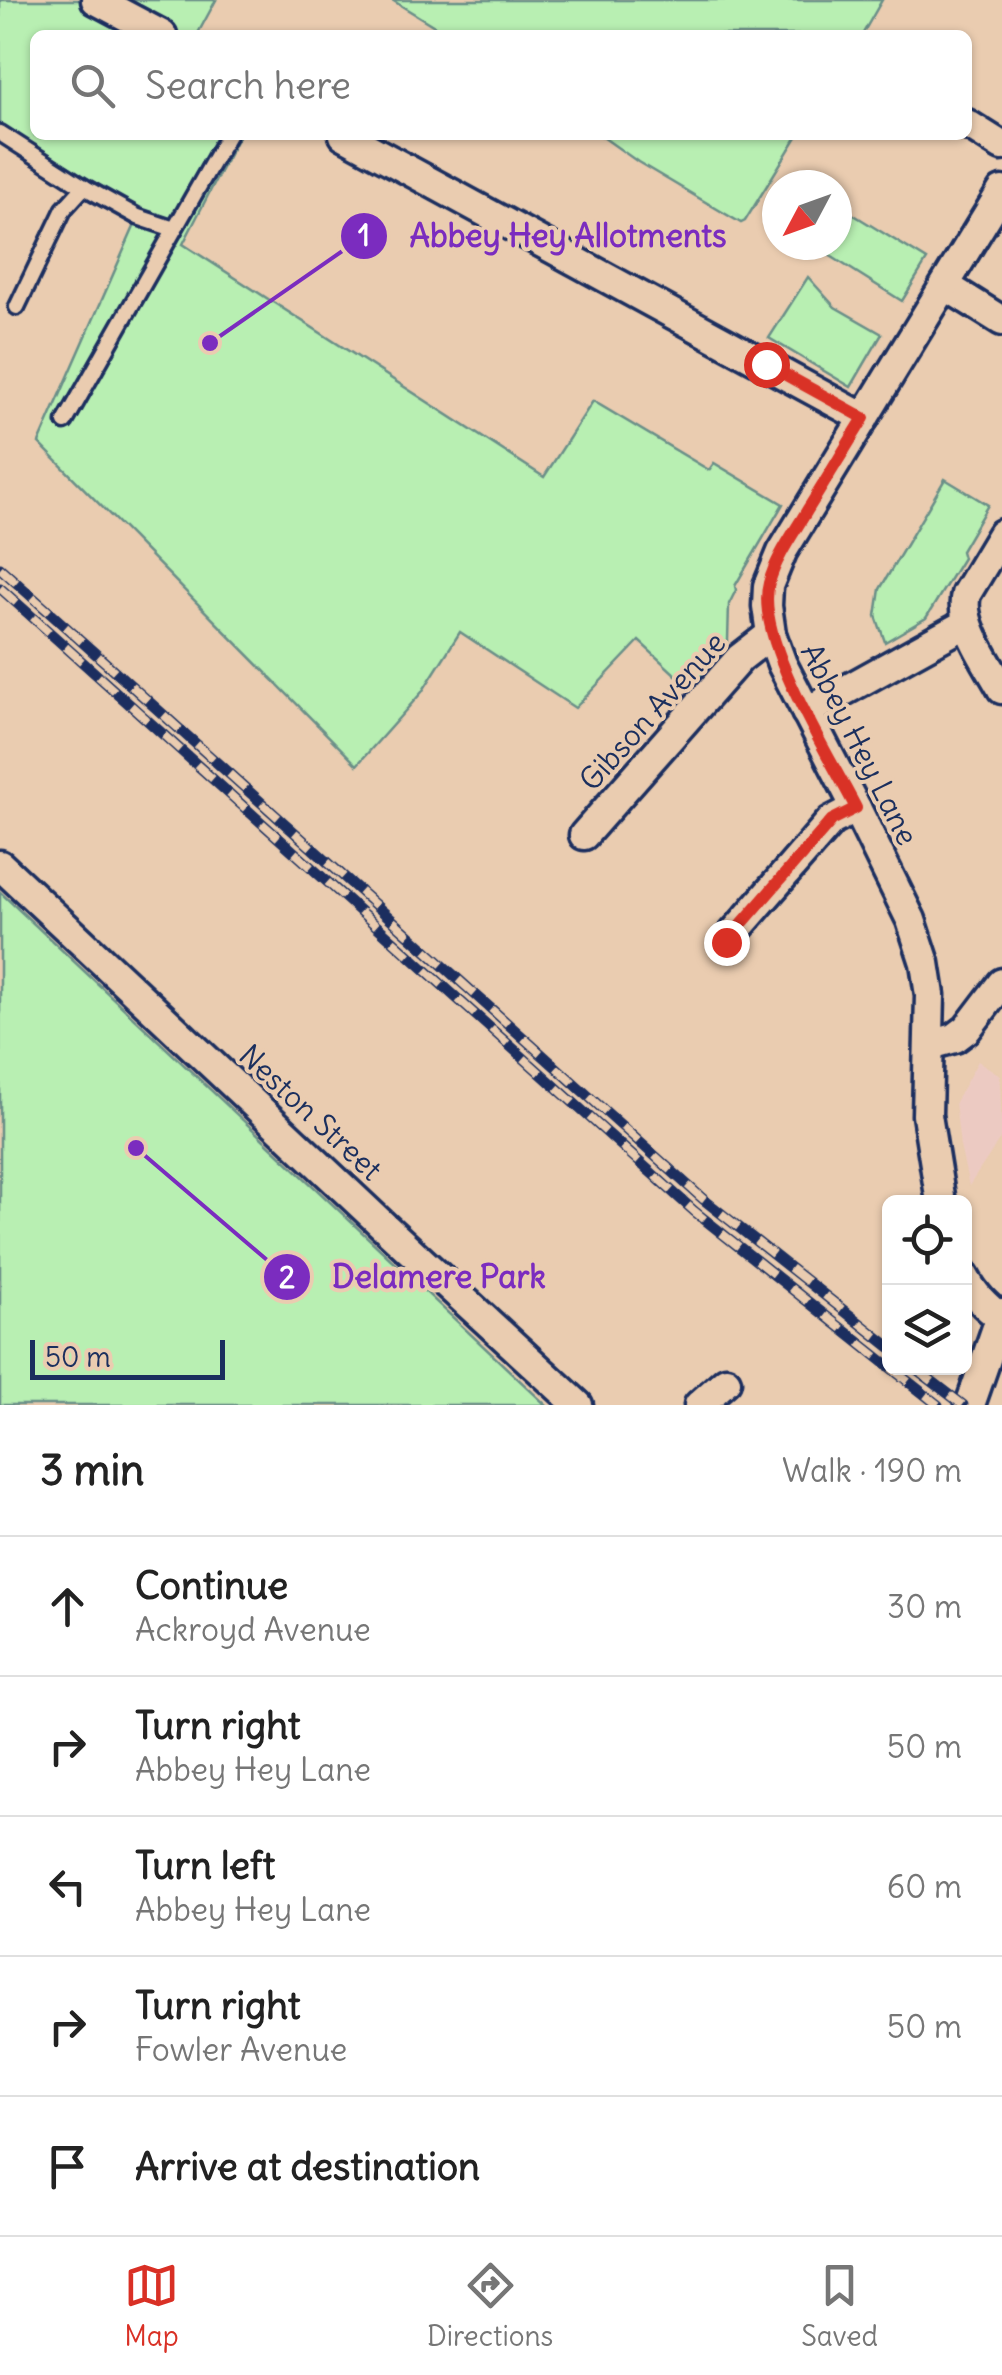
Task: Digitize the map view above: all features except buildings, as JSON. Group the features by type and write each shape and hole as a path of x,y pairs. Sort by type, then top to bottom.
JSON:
{"street":[{"path":"96,0 153,30"},
{"path":"972,127 1002,146"},
{"path":"353,140 864,418"},
{"name":"Abbey Hey Lane","path":"940,1195 926,1115 930,994 920,942 782,664 771,634 768,586 782,552 1002,191"},
{"path":"946,286 1002,321"},
{"path":"1002,534 963,605 967,623 1002,689"},
{"path":"806,712 967,623"},
{"name":"Gibson Avenue","path":"584,835 740,658 771,634"},
{"path":"726,942 832,820 856,808"},
{"name":"Neston Street","path":"0,865 578,1405"},
{"path":"930,1045 955,1038 967,1029 1002,983"},
{"path":"970,1285 998,1323 970,1405"},
{"path":"699,1405 726,1381"}],"lane":[{"path":"0,133 138,217 174,229"},
{"path":"66,422 225,140"},
{"path":"16,307 64,209 84,187"}],"shaded area":[{"path":"978,1061 1000,1075 1002,1136 969,1186 955,1102"}],"green space":[{"path":"0,0 216,0 200,30 30,30 30,140 236,140 183,244 544,477 593,401 709,470 714,463 783,504 735,586 729,604 728,641 716,660 690,688 639,641 575,708 460,632 422,692 357,765 39,443 141,211 0,124"},
{"path":"392,0 882,0 865,30 441,30"},
{"path":"607,140 795,140 776,170 762,170 762,193 741,223"},
{"path":"852,214 927,260 902,301 837,260 852,260"},
{"path":"808,277 835,307 882,334 851,387 769,338"},
{"path":"945,479 988,505 961,551 963,558 926,618 885,642 876,616 880,589"},
{"path":"0,892 546,1405 0,1405"}],"railway":[{"path":"0,568 703,1199 882,1341"},
{"path":"0,588 694,1211 882,1361"},
{"path":"900,1375 938,1405"},
{"path":"924,1375 963,1405"}],"place":[{"name":"Abbey Hey Allotments","path":"210,343"},
{"name":"Delamere Park","path":"136,1148"}],"route":[{"path":"726,942 832,820 856,808 782,664 771,634 767,606 768,586 782,552 864,418 766,364"}]}
